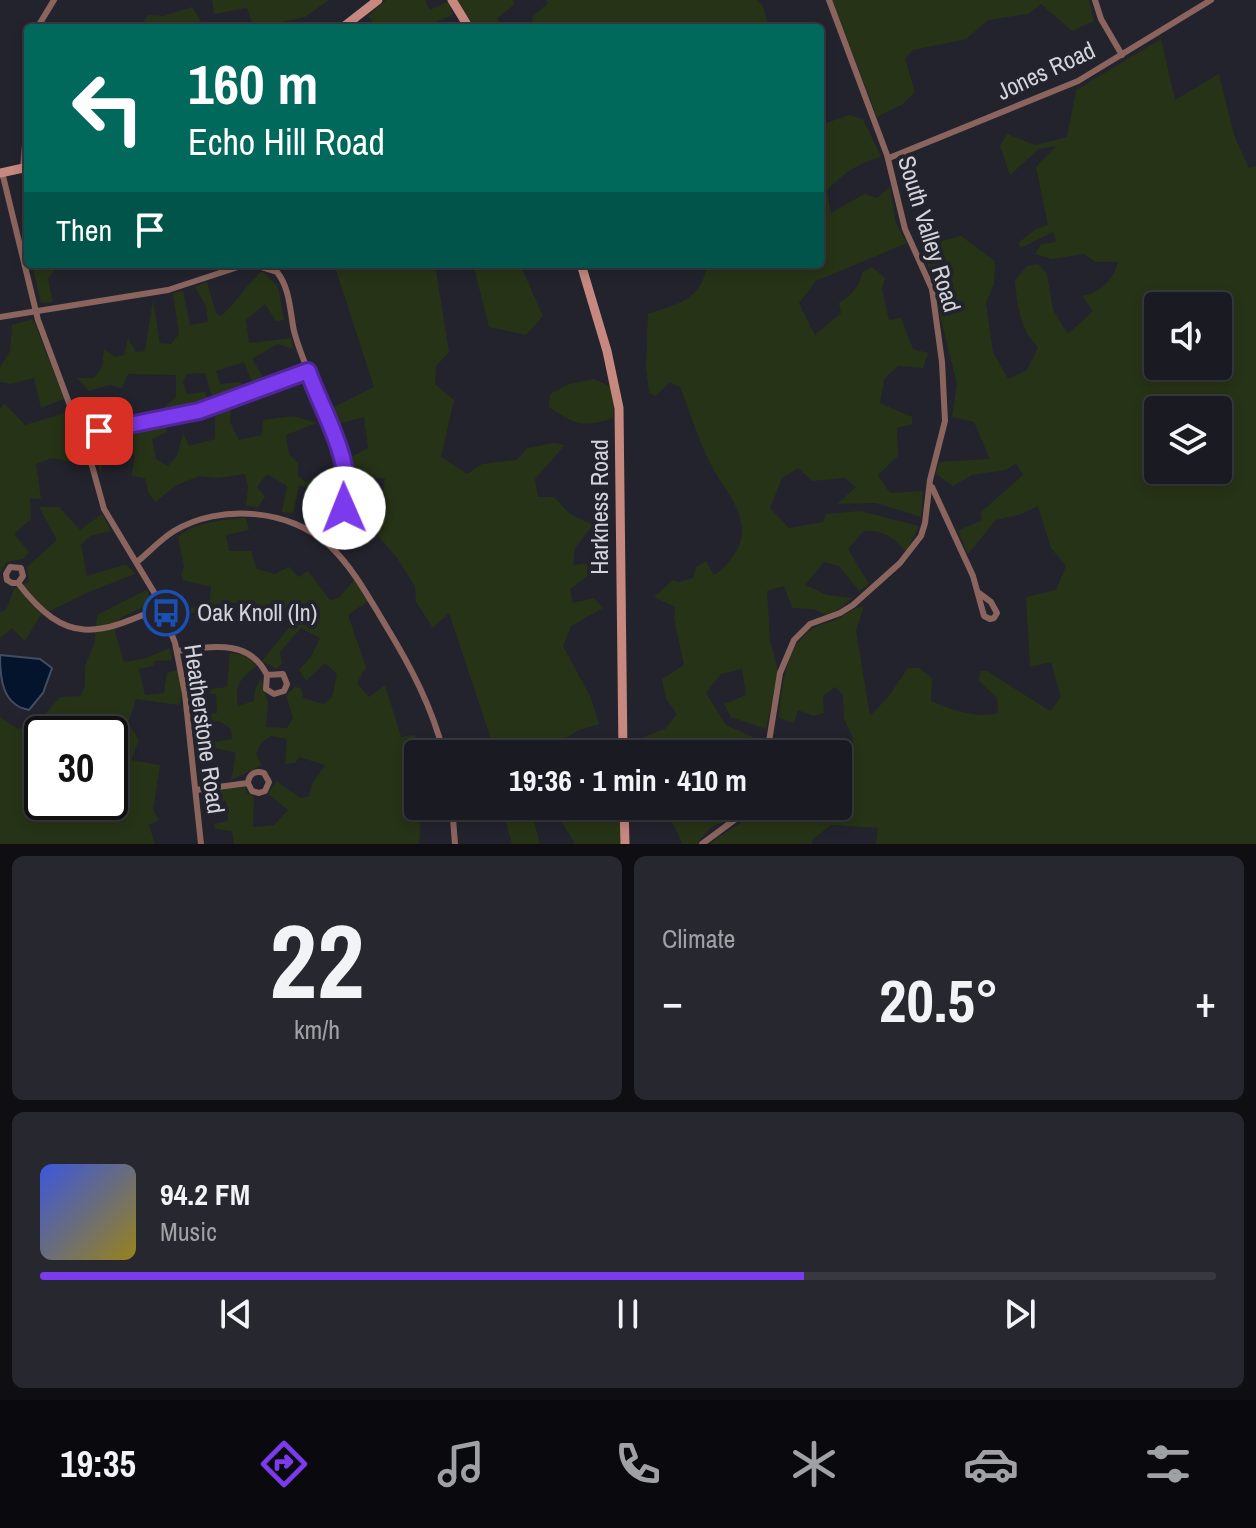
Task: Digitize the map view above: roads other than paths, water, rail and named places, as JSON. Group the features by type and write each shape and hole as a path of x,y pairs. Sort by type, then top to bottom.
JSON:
{"main road":[{"path":"347,24 378,0"},
{"path":"452,0 467,24"},
{"path":"1,172 24,168"},
{"name":"Harkness Road","path":"582,268 607,351 619,408 623,740"},
{"path":"624,820 625,844"}],"street":[{"path":"39,24 54,0"},
{"name":"South Valley Road","path":"769,740 780,673 791,644 810,624 853,605 909,554 923,532 930,480 945,421 937,316 929,279 902,220 889,158 829,0"},
{"path":"1095,0 1101,19 1122,55"},
{"name":"Jones Road","path":"889,158 1064,88 1211,0"},
{"name":"Heatherstone Road","path":"1,172 24,264"},
{"name":"Heatherstone Road","path":"25,268 36,312 107,515 162,607 177,651 185,694 201,844"},
{"path":"0,317 168,290 235,268"},
{"path":"265,268 277,272 283,281 296,336 337,441 345,477 345,504 327,543"},
{"path":"80,433 199,411 308,371"},
{"path":"930,480 935,498 979,593"},
{"path":"137,562 180,528 236,514 274,517 327,543 359,581 408,663 432,714 440,740"},
{"path":"18,583 41,609 79,630 104,630 162,607"},
{"path":"177,651 217,646 234,648 255,657 267,675"},
{"path":"196,790 248,783"},
{"path":"453,820 455,844"},
{"path":"702,844 734,820"}],"water":[{"path":"0,655 40,659 52,668 43,693 29,710 13,703 4,689"}],"place":[{"name":"Oak Knoll (In)","path":"166,613"}]}
